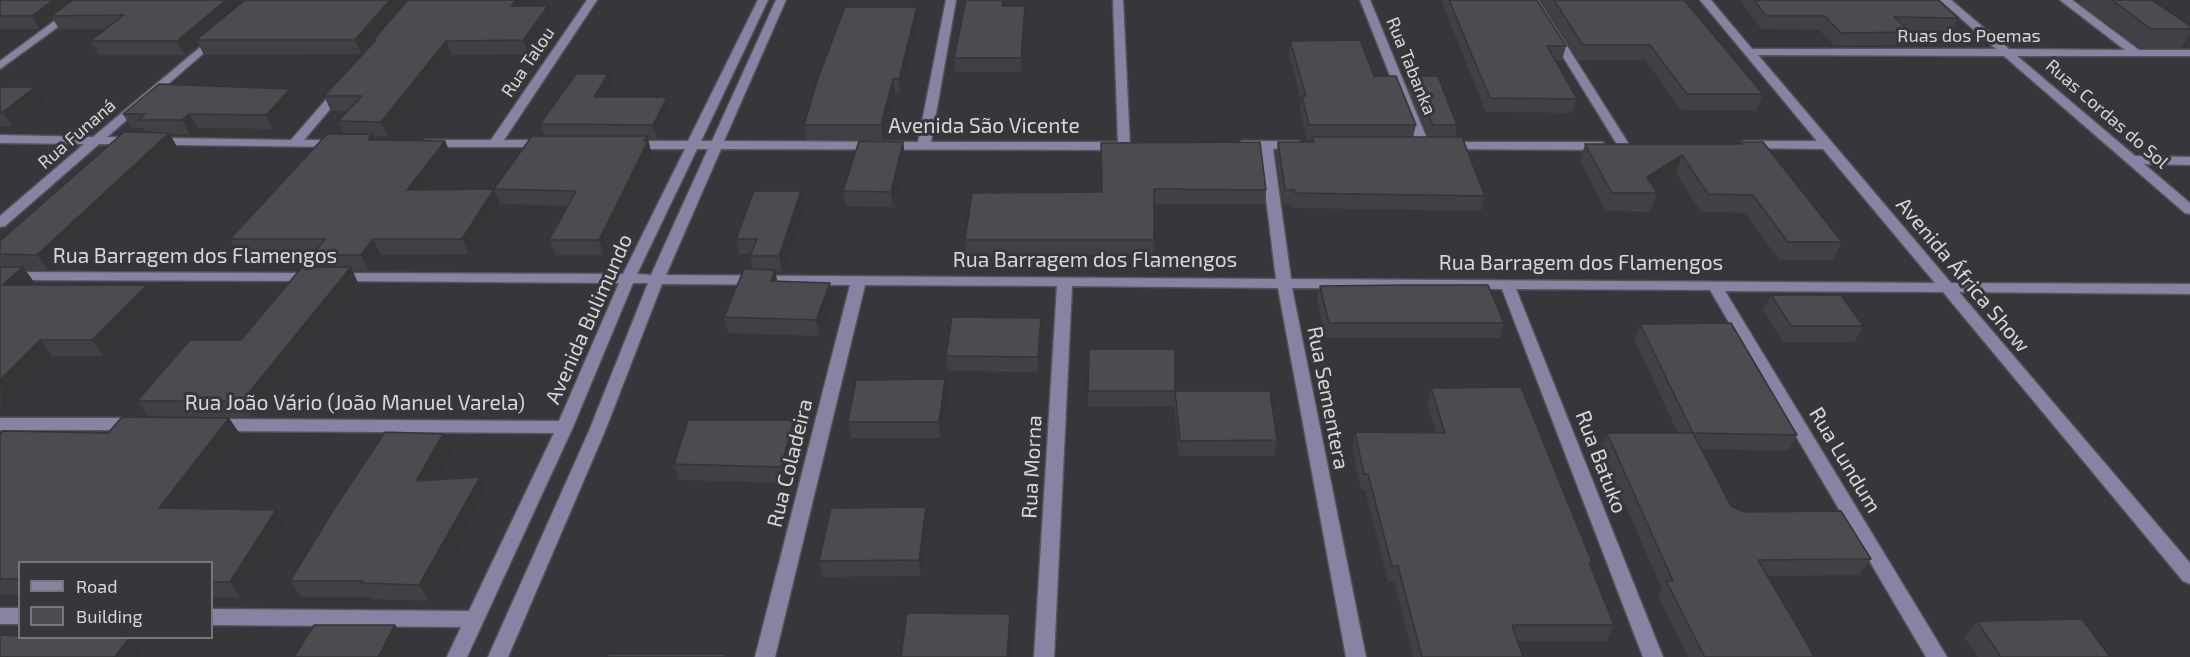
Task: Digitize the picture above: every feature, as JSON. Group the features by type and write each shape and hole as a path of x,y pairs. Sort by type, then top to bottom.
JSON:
{"street":[{"path":"0,66 90,0"},
{"name":"Rua Talou","path":"495,144 592,0"},
{"name":"Avenida Bulimundo","path":"457,657 565,427 629,278 762,0"},
{"path":"498,657 597,431 657,278 781,0"},
{"path":"924,145 951,0"},
{"name":"Avenida São Vicente","path":"611,145 1130,146 1118,0"},
{"name":"Rua Tabanka","path":"1365,0 1418,146 1630,146 1533,0"},
{"name":"Avenida África Show","path":"1705,0 1824,145 1947,287 2190,576"},
{"name":"Ruas Cordas do Sol","path":"1945,0 2190,210"},
{"path":"2065,0 2137,53"},
{"name":"Rua Funaná","path":"0,223 223,31"},
{"name":"Ruas dos Poemas","path":"1749,52 2190,53"},
{"path":"294,144 348,81"},
{"path":"0,139 353,144"},
{"path":"412,144 564,144"},
{"path":"1230,145 1311,145"},
{"name":"Rua Sementera","path":"1266,145 1284,282 1356,657"},
{"path":"1730,145 1824,145"},
{"path":"2132,160 2190,161"},
{"name":"Rua Barragem dos Flamengos","path":"0,276 1065,280 2190,289"},
{"name":"Rua Coladeira","path":"765,657 859,279"},
{"name":"Rua Morna","path":"1044,657 1065,280"},
{"name":"Rua Batuko","path":"1507,284 1653,657"},
{"name":"Rua Lundum","path":"1714,285 1938,657"},
{"path":"0,424 153,424"},
{"name":"Rua João Vário (João Manuel Varela)","path":"200,425 565,427"},
{"path":"0,616 18,616"},
{"path":"213,617 475,619"}],"building":[{"path":"0,0 53,0 32,16 0,16"},
{"path":"73,0 226,0 177,41 90,41 124,15 51,16"},
{"path":"245,0 390,0 355,40 196,40"},
{"path":"408,0 516,0 511,6 548,6 523,40 446,41 381,122 338,121 362,96 324,96 376,40 373,40"},
{"path":"966,0 1003,0 1002,6 1025,6 1021,58 954,58"},
{"path":"1449,0 1537,0 1566,46 1547,46 1577,99 1490,98"},
{"path":"1554,0 1684,0 1763,94 1687,94 1650,45 1583,45"},
{"path":"1754,0 1938,0 1958,18 1894,17 1910,32 1841,33 1825,16 1766,16"},
{"path":"2112,0 2152,0 2190,26 2190,29 2151,29"},
{"path":"845,7 917,7 899,79 893,79 881,125 804,125 818,78"},
{"path":"1360,40 1374,76 1396,76 1416,125 1309,125 1302,96 1306,96 1290,41"},
{"path":"576,74 608,74 594,97 667,97 653,125 540,124"},
{"path":"1412,76 1438,76 1457,125 1433,125"},
{"path":"159,84 290,89 266,115 189,114 182,120 138,120 145,114 123,114"},
{"path":"0,87 35,87 0,112"},
{"path":"124,132 169,133 37,255 0,254 0,241"},
{"path":"327,134 372,134 368,140 445,141 407,190 494,189 462,239 373,239 361,255 312,255 325,239 230,239"},
{"path":"532,136 647,136 644,141 648,141 599,240 549,240 576,191 494,189"},
{"path":"1312,137 1462,137 1485,196 1295,193 1294,190 1285,190 1278,142 1314,142"},
{"path":"859,141 903,142 891,192 843,191"},
{"path":"1260,142 1266,190 1154,189 1154,240 965,240 972,193 1102,192 1101,143"},
{"path":"1742,142 1763,142 1842,242 1788,242 1753,195 1708,194 1682,155 1647,177 1657,193 1612,193 1585,144 1742,144"},
{"path":"754,191 801,191 779,256 750,256 757,239 736,239"},
{"path":"0,267 23,267 2,285 147,285 92,340 40,340 0,380"},
{"path":"302,267 351,267 242,401 137,401 190,340 241,340"},
{"path":"744,269 775,270 771,281 830,283 816,320 724,317"},
{"path":"1488,285 1504,323 1329,323 1320,286"},
{"path":"1771,295 1841,295 1863,326 1791,326"},
{"path":"952,317 1041,318 1038,357 946,356"},
{"path":"1731,323 1797,435 1693,433 1640,324"},
{"path":"1089,349 1175,349 1175,391 1088,391"},
{"path":"945,379 939,422 848,422 856,380"},
{"path":"1521,387 1592,562 1589,562 1614,625 1512,625 1523,657 1422,657 1398,566 1392,566 1368,474 1364,474 1355,432 1445,433 1431,388"},
{"path":"1175,391 1270,391 1277,440 1180,441"},
{"path":"122,417 229,418 159,508 276,510 230,582 213,582 213,561 18,561 18,579 0,579 0,434 3,431 108,433"},
{"path":"688,420 794,420 781,467 674,464"},
{"path":"385,432 443,434 416,481 480,477 419,585 361,583 363,581 290,581 334,509"},
{"path":"1607,433 1693,433 1731,506 1744,512 1841,511 1871,559 1758,560 1814,657 1705,657 1666,581 1673,581"},
{"path":"926,507 919,560 819,561 831,508"},
{"path":"907,613 1010,614 1007,657 901,657"},
{"path":"2082,619 2110,657 2001,657 1977,621"},
{"path":"314,625 395,625 378,657 294,657"},
{"path":"0,635 18,636 18,639 128,639 115,657 0,657"},
{"path":"608,654 726,654 725,657 607,657"}]}
